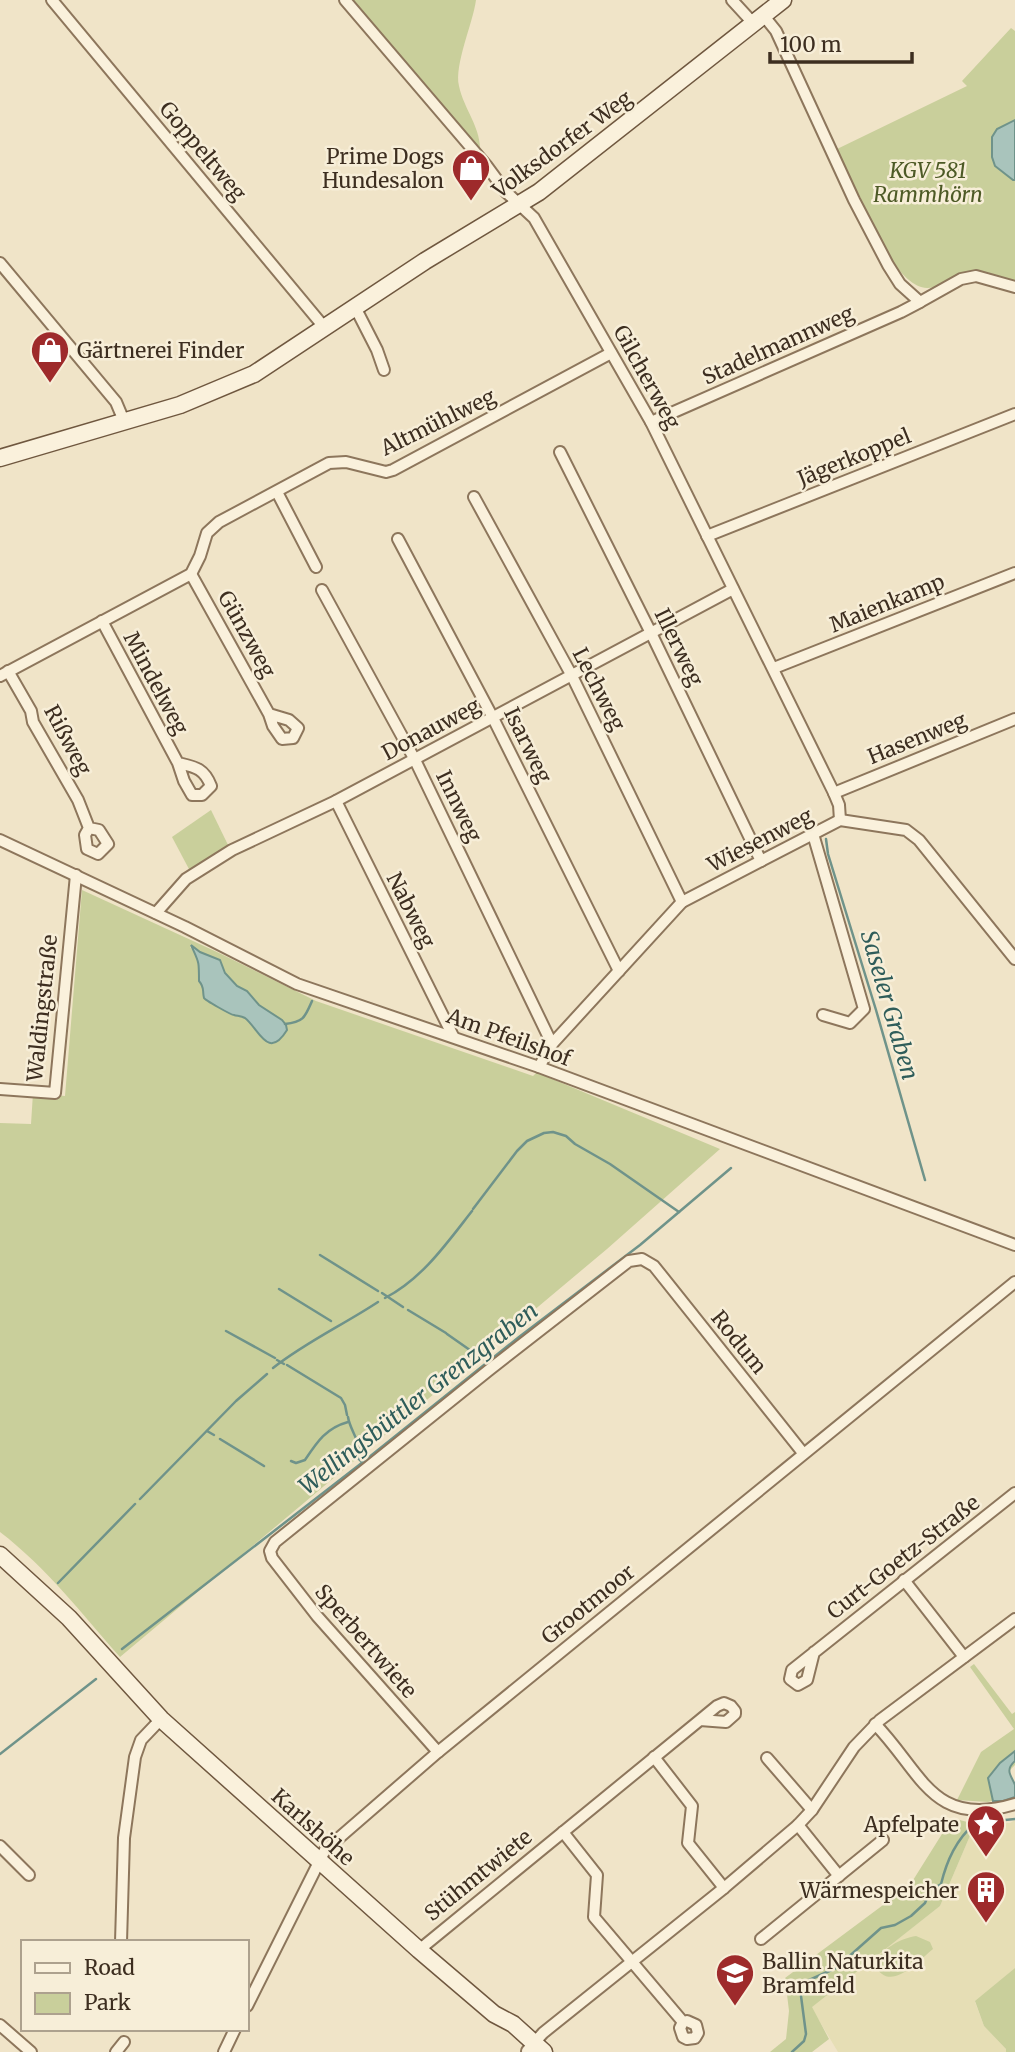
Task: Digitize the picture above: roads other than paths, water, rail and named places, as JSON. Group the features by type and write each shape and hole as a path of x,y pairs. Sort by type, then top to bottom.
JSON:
{"street":[{"name":"Goppeltweg","path":"52,0 324,327"},
{"name":"Gilcherweg","path":"345,0 506,192 534,218 652,422 834,793 839,805 840,820"},
{"path":"732,0 776,31 850,192 887,265 901,284 920,302"},
{"name":"Volksdorfer Weg","path":"0,458 180,405 254,374 444,249 521,204 783,0"},
{"path":"0,263 116,402 124,421"},
{"name":"Stadelmannweg","path":"652,422 889,318 961,279 976,276 1015,287"},
{"path":"355,307 384,370"},
{"name":"Altmühlweg","path":"191,574 207,533 219,522 329,463 346,462 386,472 393,470 611,353"},
{"name":"Jägerkoppel","path":"707,536 1015,414"},
{"name":"Illerweg","path":"560,452 761,861"},
{"path":"277,492 316,566"},
{"name":"Lechweg","path":"474,497 572,676 682,902"},
{"name":"Isarweg","path":"398,539 494,718 619,971"},
{"name":"Maienkamp","path":"774,668 1015,573"},
{"path":"4,674 191,574"},
{"name":"Günzweg","path":"191,574 269,714"},
{"name":"Donauweg","path":"156,913 186,879 232,850 415,760 733,589"},
{"name":"Innweg","path":"322,590 415,760 552,1044"},
{"name":"Mindelweg","path":"102,621 178,763"},
{"name":"Rißweg","path":"4,674 31,711 33,722 78,800 89,828"},
{"name":"Hasenweg","path":"834,793 1015,719"},
{"name":"Nabweg","path":"336,801 453,1036"},
{"name":"Wiesenweg","path":"539,1067 552,1044 682,902 840,820 906,830 919,840 1015,959"},
{"path":"813,834 864,1009 850,1023 823,1015"},
{"name":"Am Pfeilshof","path":"0,840 156,913 297,984 539,1067 1015,1245"},
{"name":"Waldingstraße","path":"0,1089 55,1093 76,875"},
{"name":"Rodum","path":"270,1551 275,1542 489,1370 629,1262 642,1259 654,1266 803,1453"},
{"name":"Grootmoor","path":"248,2004 325,1850 438,1752 1015,1282"},
{"name":"Curt-Goetz-Straße","path":"814,1652 1015,1493"},
{"name":"Sperbertwiete","path":"270,1551 272,1558 317,1616 438,1752"},
{"name":"Karlshöhe","path":"0,1555 46,1596 160,1719 494,2014 506,2032 533,2049"},
{"path":"904,1580 964,1657"},
{"path":"533,2049 631,1963 798,1825 812,1810 854,1747 875,1724 1015,1619"},
{"path":"121,1940 124,1838 135,1756 141,1740 160,1719"},
{"name":"Stühmtwiete","path":"419,1950 701,1720"},
{"path":"875,1724 928,1789 947,1804 979,1809 1015,1804"},
{"path":"654,1758 692,1806 688,1843 724,1888"},
{"path":"767,1758 812,1810"},
{"path":"798,1825 839,1876"},
{"name":"Stühmtwiete","path":"563,1832 597,1875 594,1917 631,1963"},
{"path":"761,1939 883,1840"},
{"path":"0,1846 29,1875"},
{"path":"631,1963 683,2022"},
{"path":"0,2025 31,2052"},
{"path":"224,2052 234,2031"},
{"path":"116,2052 124,2042"}],"water":[{"path":"1015,120 1013,180 995,166 992,137 997,129"},
{"path":"191,945 220,960 225,973 237,986 282,1020 287,1030 280,1039 269,1043 245,1018 228,1013 204,998 203,987 199,981 198,962"},
{"path":"1015,1751 1015,1761 1009,1771 1015,1785 1015,1797 993,1801 988,1778 1000,1763"}],"waterway":[{"name":"Saseler Graben","path":"826,839 828,854 925,1180"},
{"path":"285,1024 303,1018 312,1001"},
{"path":"473,1209 527,1141 553,1132 566,1136 679,1212"},
{"name":"Wellingsbüttler Grenzgraben","path":"122,1649 640,1245 731,1168"},
{"path":"385,1298 422,1271 472,1211"},
{"path":"320,1255 378,1291"},
{"path":"279,1289 331,1321"},
{"path":"382,1293 403,1307"},
{"path":"273,1368 378,1302"},
{"path":"408,1310 446,1333"},
{"path":"226,1331 275,1358"},
{"path":"447,1334 487,1362"},
{"path":"277,1360 284,1364"},
{"path":"287,1365 341,1398 347,1415"},
{"path":"140,1499 236,1401 267,1374"},
{"path":"348,1417 358,1443 358,1458 362,1462"},
{"path":"291,1461 296,1463 305,1460 328,1432 348,1422"},
{"path":"207,1431 214,1435"},
{"path":"220,1439 264,1466"},
{"path":"58,1583 135,1504"},
{"name":"Wellingsbüttler Grenzgraben","path":"0,1754 96,1679"},
{"path":"935,1888 941,1884 957,1843 975,1823 1015,1819"},
{"path":"801,1991 807,1981 836,1968 881,1928 895,1925 911,1916 925,1903 930,1891"},
{"path":"792,2052 804,2041 806,2034 801,1996"}],"place":[{"name":"Prime Dogs Hundesalon","path":"471,202"},
{"name":"Gärtnerei Finder","path":"50,384"},
{"name":"Apfelpate","path":"986,1858"},
{"name":"Wärmespeicher","path":"986,1924"},
{"name":"Ballin Naturkita Bramfeld","path":"735,2007"}],"park label":[{"name":"KGV 581 Rammhörn","path":"928,182"}]}
